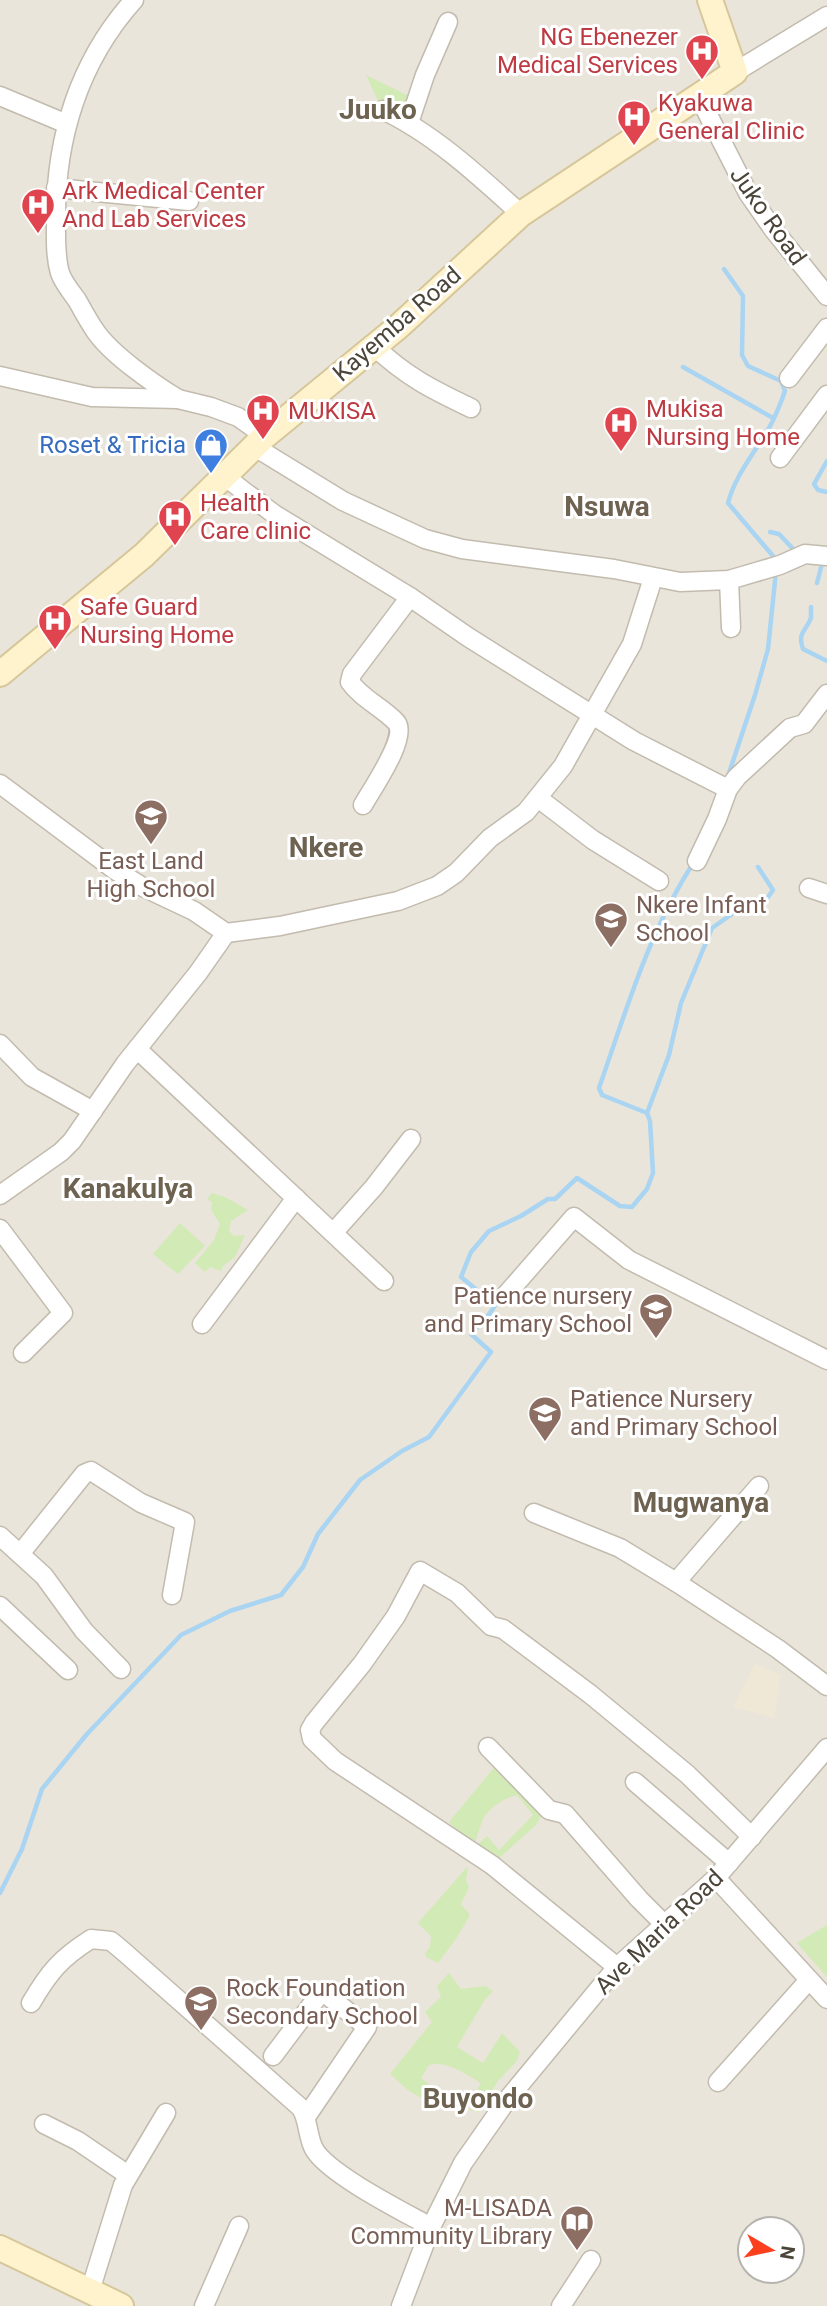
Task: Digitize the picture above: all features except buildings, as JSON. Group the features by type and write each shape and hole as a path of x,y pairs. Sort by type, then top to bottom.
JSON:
{"street":[{"path":"134,0 100,43 86,71 67,124 57,188 57,250 61,274 97,334 149,380 178,399"},
{"path":"710,0 735,72"},
{"name":"Kayemba Road","path":"0,674 144,555 260,441 374,346 521,214 698,95 827,16"},
{"path":"409,123 425,75 448,22"},
{"name":"Juko Road","path":"698,95 748,193 772,229 827,296"},
{"path":"0,96 67,124"},
{"path":"383,110 409,123 521,214"},
{"path":"57,188 189,201"},
{"path":"789,377 827,328"},
{"path":"374,346 395,366 427,387 471,408"},
{"path":"0,376 92,397 178,399 238,417 260,441 343,501 432,541 462,549 614,569 680,582 729,580 780,565 805,554 827,556"},
{"path":"780,458 827,395"},
{"path":"224,476 274,514 410,597 468,637 634,741 728,789"},
{"path":"0,784 116,870 141,886 194,911 226,933 280,926 398,901 437,886 456,873 490,838 526,812 538,798 569,757 632,644 653,578"},
{"path":"729,580 731,628"},
{"path":"363,805 400,733 398,724 357,692 350,682 352,674 410,597"},
{"path":"697,861 728,789 790,728 804,723 827,694"},
{"path":"538,798 593,840 659,881"},
{"path":"809,888 827,894"},
{"path":"0,1195 67,1146 226,933"},
{"path":"0,1044 32,1077 93,1111"},
{"path":"137,1049 384,1281"},
{"path":"333,1233 374,1188 383,1172 411,1139"},
{"path":"202,1324 296,1198"},
{"path":"505,1296 574,1217 629,1260 827,1360"},
{"path":"0,1229 63,1313 23,1353"},
{"path":"20,1554 84,1474 91,1471 141,1503 185,1522 172,1595"},
{"path":"676,1582 759,1486"},
{"path":"534,1513 614,1545 778,1649 827,1686"},
{"path":"0,1536 44,1576 84,1631 121,1669"},
{"path":"617,1967 492,1865 335,1761 312,1739 310,1730 314,1723 362,1664 396,1616 420,1571 457,1593 492,1626 503,1629 590,1694 687,1774 752,1837"},
{"path":"0,1606 68,1670"},
{"path":"488,1747 549,1810 565,1814 664,1925"},
{"name":"Ave Maria Road","path":"401,2306 430,2227 463,2163 507,2100 617,1967 716,1878 827,1748"},
{"path":"635,1782 729,1863"},
{"path":"716,1878 827,1999"},
{"path":"31,2003 42,1983 65,1955 91,1938 110,1941 301,2108 306,2117 313,2148 331,2167 430,2227"},
{"path":"718,2082 809,1980"},
{"path":"273,2056 322,1991 367,2027 306,2117"},
{"path":"90,2291 121,2191 166,2113"},
{"path":"44,2123 78,2141 128,2175"},
{"path":"204,2306 239,2226"},
{"path":"0,2248 121,2306"},
{"path":"561,2306 591,2260"}],"shaded area":[{"path":"0,0 827,0 827,2306 0,2306"},
{"path":"755,1664 781,1675 774,1718 733,1707"}],"green space":[{"path":"366,75 409,96 402,110 379,103"},
{"path":"212,1193 248,1210 231,1221 229,1231 234,1236 245,1235 235,1257 223,1266 221,1271 210,1267 205,1272 195,1263 214,1240 220,1224 211,1210 212,1202 207,1199"},
{"path":"180,1223 205,1246 178,1274 153,1254"},
{"path":"497,1764 545,1810 536,1825 496,1861 477,1845 487,1836 499,1850 533,1815 517,1795 490,1810 473,1846 449,1822"},
{"path":"468,1866 466,1880 469,1888 461,1904 470,1915 438,1963 426,1957 431,1936 418,1923"},
{"path":"827,1925 827,1977 797,1943"},
{"path":"449,1973 461,1989 485,1986 493,1991 484,2001 457,2047 483,2063 502,2033 520,2052 516,2062 498,2081 479,2112 470,2110 481,2083 456,2069 443,2064 429,2065 421,2078 444,2096 436,2106 409,2091 390,2074 432,2022 425,2012 441,1997 437,1986"}],"waterway":[{"path":"724,269 743,296 742,355 748,366 781,381 785,391 772,422 740,475 728,503 773,556 773,562"},
{"path":"683,367 773,418"},
{"path":"827,461 814,484 818,490 827,492"},
{"path":"770,532 779,534 795,551"},
{"path":"817,583 823,560"},
{"path":"727,779 768,649 776,571"},
{"path":"811,607 811,618 801,644 803,649 827,661"},
{"path":"0,1893 22,1849 42,1789 87,1734 181,1635 230,1611 281,1595 303,1567 318,1534 360,1480 402,1451 429,1437 491,1352 471,1334 495,1305 461,1277 471,1252 489,1231 548,1199 555,1199 577,1178 620,1206 632,1207 647,1189 653,1173 650,1121 647,1113 602,1095 599,1088 651,944 694,862"},
{"path":"647,1113 669,1055 681,1003 712,928 735,912 764,903 773,890 758,867"}],"place":[{"name":"NG Ebenezer Medical Services","path":"702,81"},
{"name":"Kyakuwa General Clinic","path":"634,147"},
{"name":"Ark Medical Center And Lab Services","path":"38,235"},
{"name":"MUKISA","path":"263,441"},
{"name":"Mukisa Nursing Home","path":"621,453"},
{"name":"Roset & Tricia","path":"211,475"},
{"name":"Health Care clinic","path":"175,547"},
{"name":"Safe Guard Nursing Home","path":"55,651"},
{"name":"East Land High School","path":"151,846"},
{"name":"Nkere Infant School","path":"611,949"},
{"name":"Patience nursery and Primary School","path":"656,1340"},
{"name":"Patience Nursery and Primary School","path":"545,1443"},
{"name":"Rock Foundation Secondary School","path":"201,2032"},
{"name":"M-LISADA Community Library","path":"577,2252"}],"district":[{"name":"Juuko","path":"378,109"},
{"name":"Nsuwa","path":"607,506"},
{"name":"Nkere","path":"326,847"},
{"name":"Kanakulya","path":"128,1188"},
{"name":"Mugwanya","path":"701,1502"},
{"name":"Buyondo","path":"478,2098"}]}
